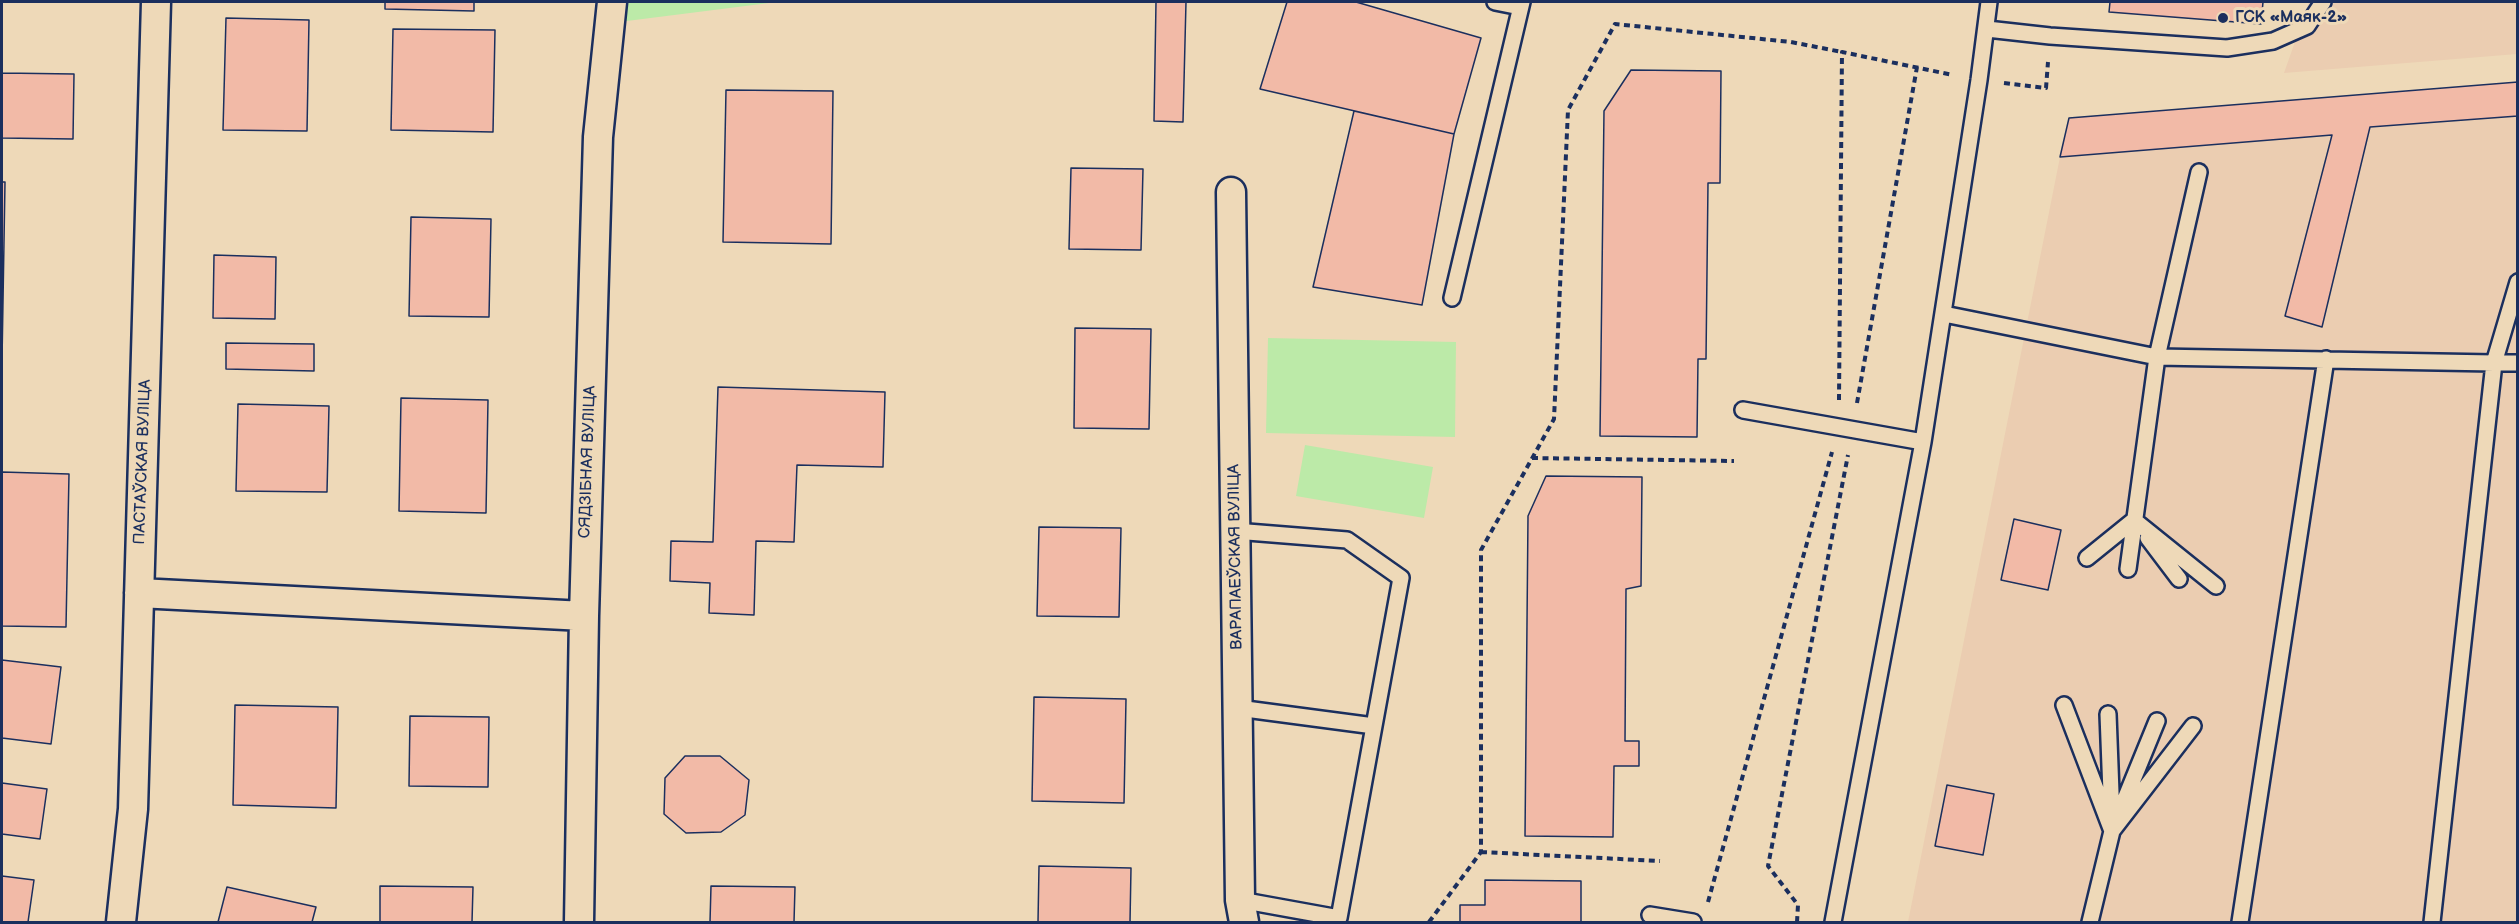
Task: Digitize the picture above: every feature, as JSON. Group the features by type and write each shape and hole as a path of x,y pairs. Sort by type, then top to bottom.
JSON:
{"street":[{"name":"ПАСТАЎСКАЯ ВУЛІЦА","path":"121,922 133,809 156,2"},
{"name":"СЯДЗІБНАЯ ВУЛІЦА","path":"579,922 584,616 598,137 612,2"},
{"name":"ВАРАПАЕЎСКАЯ ВУЛІЦА","path":"1231,192 1242,911"},
{"path":"139,593 584,616"}],"lane":[{"path":"1452,298 1521,4 1495,2"},
{"path":"1833,922 1923,442 1987,29 1989,2"},
{"path":"1987,29 2050,36 2227,48 2273,41 2307,26 2323,2"},
{"path":"2128,569 2157,357 2199,172"},
{"path":"2432,922 2494,363 2517,282"},
{"path":"1944,314 2157,357 2517,363"},
{"path":"2240,922 2326,359"},
{"path":"1743,410 1923,442"},
{"path":"2087,558 2134,520"},
{"path":"2134,520 2179,579"},
{"path":"2134,520 2216,586"},
{"path":"1235,531 1347,540 1401,578 1339,918 1242,911"},
{"path":"2064,705 2112,831"},
{"path":"1238,708 1374,726"},
{"path":"2108,714 2112,831"},
{"path":"2090,922 2112,831 2157,721"},
{"path":"2112,831 2193,726"},
{"path":"1650,915 1694,922"}],"path":[{"path":"1429,922 1480,852 1481,550 1554,419 1568,110 1615,24 1791,42 1979,80 2046,88 2050,36"},
{"path":"1706,911 1846,430 1842,52"},
{"path":"1797,922 1798,905 1768,866 1846,430 1917,67"},
{"path":"1532,458 1734,461"},
{"path":"1480,852 1660,861"}],"shaded area":[{"path":"2309,2 2517,2 2517,54 2284,73"},
{"path":"2517,82 2517,922 1908,922 2069,118"}],"green space":[{"path":"613,2 777,2 611,23"},
{"path":"1268,338 1456,342 1455,437 1266,433"},
{"path":"1305,445 1433,467 1424,518 1296,496"}],"building":[{"path":"385,2 474,2 474,11 385,9"},
{"path":"1156,2 1186,2 1183,122 1154,121"},
{"path":"1287,2 1356,2 1481,38 1454,134 1260,89"},
{"name":"ГСК «Маяк-2»","path":"2110,2 2263,2 2261,24 2109,12"},
{"path":"226,18 309,20 307,131 223,130"},
{"path":"393,29 495,30 493,132 391,130"},
{"path":"1631,70 1721,71 1720,183 1708,183 1706,359 1698,359 1697,437 1600,436 1604,111"},
{"path":"2,73 74,74 73,139 2,138"},
{"path":"2518,82 2518,116 2370,127 2322,327 2285,316 2332,135 2060,157 2069,118"},
{"path":"726,90 833,91 831,244 723,242"},
{"path":"1354,111 1454,134 1422,305 1313,287"},
{"path":"1071,168 1143,169 1141,250 1069,249"},
{"path":"2,182 5,182 2,361"},
{"path":"411,217 491,219 489,317 409,316"},
{"path":"214,255 276,257 275,319 213,318"},
{"path":"1075,328 1151,329 1149,429 1074,428"},
{"path":"226,343 314,344 314,371 226,369"},
{"path":"718,387 885,392 883,467 797,465 794,542 756,541 754,615 709,613 710,583 670,581 671,541 713,542"},
{"path":"401,398 488,400 486,513 399,511"},
{"path":"238,404 329,406 327,492 236,491"},
{"path":"2,472 69,474 66,627 2,626"},
{"path":"1546,476 1642,477 1641,586 1626,589 1625,741 1639,741 1639,766 1614,766 1613,837 1525,836 1528,516"},
{"path":"2014,519 2061,530 2048,590 2001,580"},
{"path":"1039,527 1121,528 1119,617 1037,616"},
{"path":"2,660 61,667 51,744 2,738"},
{"path":"1034,697 1126,699 1124,803 1032,801"},
{"path":"235,705 338,707 336,808 233,805"},
{"path":"410,716 489,717 488,787 409,786"},
{"path":"685,756 720,756 749,780 745,815 721,832 686,833 664,814 665,778"},
{"path":"2,783 47,789 40,839 2,834"},
{"path":"1947,785 1994,794 1983,855 1935,846"},
{"path":"1039,866 1131,868 1130,922 1038,922"},
{"path":"2,876 34,880 28,922 2,922"},
{"path":"1485,880 1581,881 1581,922 1460,922 1460,905 1485,905"},
{"path":"380,886 473,887 472,922 380,922"},
{"path":"711,886 795,887 794,922 710,922"},
{"path":"227,887 316,907 312,922 218,922"}],"place":[{"name":"ГСК «Маяк-2»","path":"2223,18"}]}
